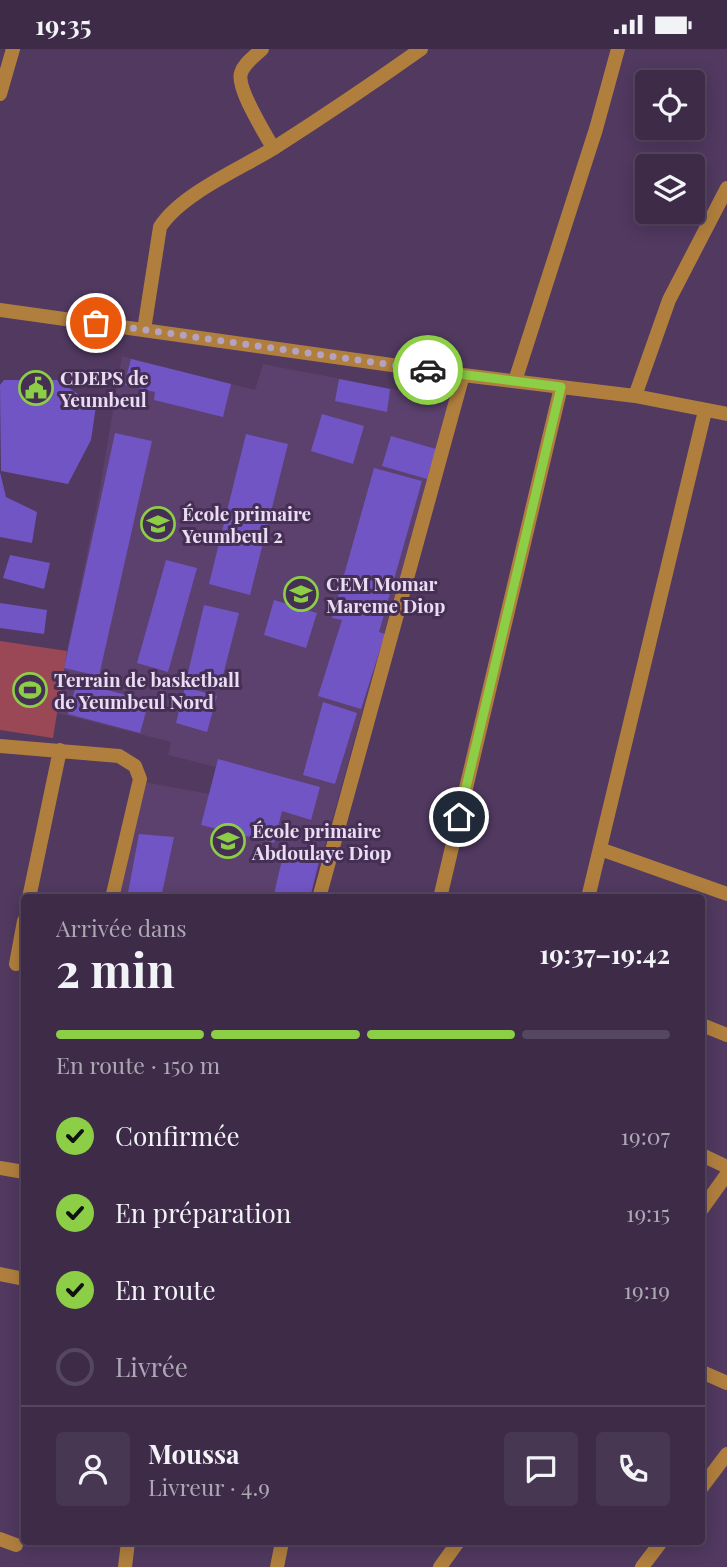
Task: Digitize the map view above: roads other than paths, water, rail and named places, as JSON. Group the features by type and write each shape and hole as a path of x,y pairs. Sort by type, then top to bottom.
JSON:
{"street":[{"path":"0,94 13,49"},
{"path":"262,49 240,74 241,86 273,148"},
{"path":"144,330 160,227 169,214 185,201 273,148 421,49"},
{"path":"514,381 596,129 618,49"},
{"path":"635,396 669,300 727,188"},
{"path":"0,310 463,375 635,396 727,414"},
{"path":"320,894 463,375"},
{"path":"441,894 561,387"},
{"path":"589,894 705,411"},
{"path":"0,745 119,756 135,766 140,779 113,894"},
{"path":"30,894 60,750"},
{"path":"600,849 727,894"},
{"path":"16,964 21,937"},
{"path":"705,1026 727,1035"},
{"path":"705,1156 727,1167"},
{"path":"0,1168 21,1172"},
{"path":"705,1205 727,1174"},
{"path":"0,1274 21,1278"},
{"path":"705,1373 727,1383"},
{"path":"705,1483 727,1454"},
{"path":"0,1539 16,1545"},
{"path":"125,1567 128,1545"},
{"path":"277,1567 281,1545"},
{"path":"440,1567 456,1545"},
{"path":"642,1567 659,1545"}],"place":[{"name":"CDEPS de Yeumbeul","path":"36,388"},
{"name":"École primaire Yeumbeul 2","path":"158,524"},
{"name":"CEM Momar Mareme Diop","path":"301,594"},
{"name":"Terrain de basketball de Yeumbeul Nord","path":"30,690"},
{"name":"École primaire Abdoulaye Diop","path":"228,841"}]}
